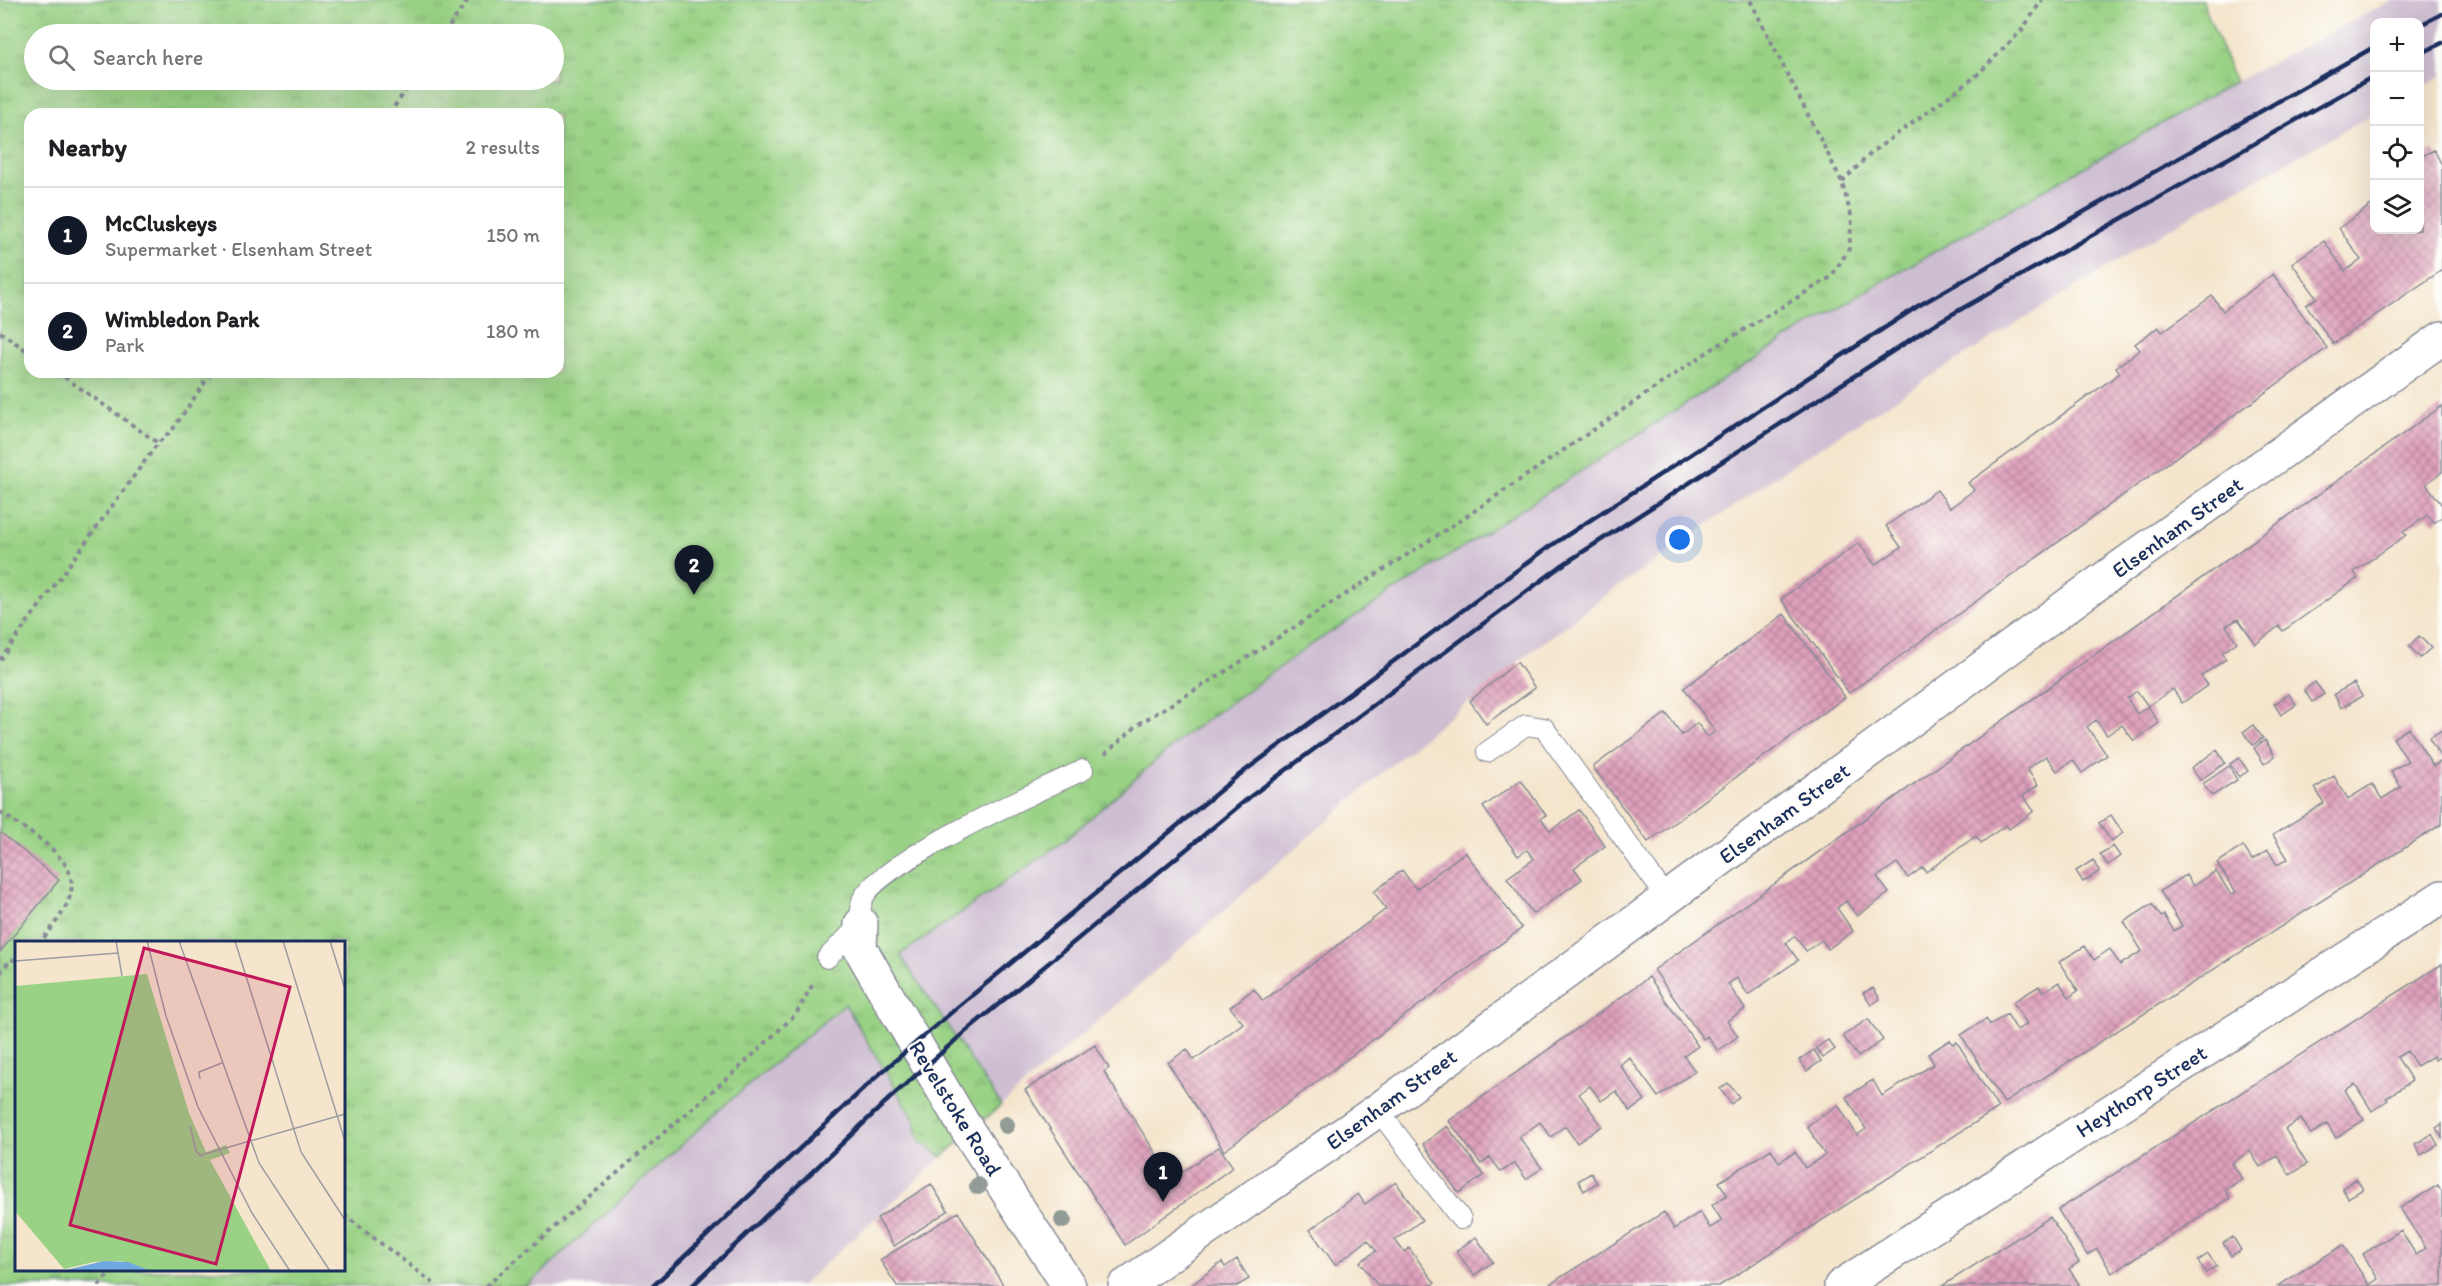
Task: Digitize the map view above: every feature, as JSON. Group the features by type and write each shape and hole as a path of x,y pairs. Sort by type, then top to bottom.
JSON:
{"street":[{"name":"Elsenham Street","path":"1125,1286 1378,1110 2094,586 2442,338"},
{"name":"Heythorp Street","path":"1841,1286 2442,897"},
{"name":"Revelstoke Road","path":"861,924 860,948 962,1122 1069,1286"}],"lane":[{"path":"1487,752 1526,724 1544,728 1667,898"},
{"path":"827,958 861,924 862,899 883,876 989,812 1090,765"},
{"path":"1378,1110 1461,1219"}],"path":[{"path":"451,24 468,0"},
{"path":"1090,765 1140,723 1220,675 1464,518 1712,349 1831,278 1849,249 1852,219 1842,182 1749,0"},
{"path":"1842,182 1871,153 1975,77 2022,30 2042,0"},
{"path":"393,108 406,90"},
{"path":"0,332 24,349"},
{"path":"66,378 158,443"},
{"path":"0,660 158,443 173,429 208,378"},
{"path":"0,812 63,858 73,881 69,900 42,941"},
{"path":"486,1286 739,1068 796,1014 827,958"},
{"path":"0,973 11,959 15,961"},
{"path":"345,1216 437,1286"},
{"path":"99,1286 110,1271"}],"shaded area":[{"path":"2393,0 2442,0 2442,76 2424,87 2424,18 2370,18 2370,116 2193,214 1930,377 1800,460 1613,590 1517,662 1398,759 1001,1105 899,955 1063,842 1184,736 1312,644 1786,339 1902,270 2235,82"},
{"path":"846,1004 914,1119 920,1141 942,1157 801,1286 527,1286 727,1103"}],"green space":[{"path":"0,0 2202,0 2235,82 1902,270 1786,339 1312,644 1184,736 1063,842 900,955 1001,1105 942,1157 920,1141 914,1119 845,1004 727,1103 527,1286 0,1286"}],"building":[{"path":"2434,150 2442,165 2442,270 2333,344 2306,305 2317,298 2292,263 2324,241 2345,271 2361,260 2339,228 2370,206 2370,234 2424,234 2424,155"},
{"path":"2273,274 2327,348 1849,693 1781,599 1859,543 1875,565 1901,547 1886,526 1937,490 1950,508 1974,490 1968,483 2120,373 2116,367 2140,350 2135,344 2158,327 2162,332 2212,296 2223,311"},
{"path":"2442,406 2442,472 2426,484 2442,505 2442,517 2434,523 2428,515 2403,532 2406,535 2354,572 2358,578 2283,631 2279,626 2256,644 2238,619 2226,626 2237,642 2222,653 2226,659 2201,676 2208,685 2182,703 2173,689 2148,706 2159,723 2134,741 2122,725 2107,735 2096,720 2087,727 2107,755 2082,773 2073,760 2057,771 2046,756 2027,769 2038,785 2023,796 2034,811 2009,829 2006,825 1981,843 1976,836 1926,872 1923,867 1908,878 1897,863 1877,877 1889,893 1857,916 1846,901 1837,908 1853,931 1828,949 1822,940 1806,951 1795,936 1786,943 1798,960 1748,995 1737,978 1728,984 1745,1009 1727,1021 1738,1036 1718,1051 1707,1036 1703,1039 1654,970","holes":["2137,691 2148,706 2137,714 2127,698"]},
{"path":"1784,614 1845,697 1648,842 1593,767 1666,713 1682,735 1697,723 1708,737 1715,731 1684,688"},
{"path":"2419,636 2431,648 2420,658 2409,646"},
{"path":"1517,662 1535,688 1486,724 1470,701"},
{"path":"2315,682 2324,694 2312,702 2304,690"},
{"path":"2354,683 2362,696 2341,708 2334,694"},
{"path":"2289,694 2296,705 2281,715 2274,704"},
{"path":"2253,725 2263,738 2253,745 2243,732"},
{"path":"2409,728 2433,766 2442,761 2442,824 2004,1103 1961,1035 1986,1019 1990,1025 2007,1014 2017,1030 2027,1024 2013,1002 2039,986 2043,992 2059,982 2069,997 2078,991 2059,962 2085,946 2094,960 2110,949 2120,965 2142,951 2124,922 2152,904 2161,917 2164,915 2174,931 2182,926 2160,891 2186,875 2193,886 2216,871 2231,895 2236,892 2217,863 2243,846 2252,860 2268,850 2277,865 2288,859 2273,835 2324,803 2315,788 2334,776 2348,799 2372,784 2382,799 2401,787 2391,771 2408,761 2393,738"},
{"path":"2442,730 2442,760 2429,738"},
{"path":"2265,740 2275,756 2264,764 2254,748"},
{"path":"2217,750 2225,763 2200,780 2191,768"},
{"path":"2239,758 2248,771 2239,777 2230,764"},
{"path":"2229,766 2237,780 2212,796 2203,784"},
{"path":"1521,780 1546,815 1541,818 1550,831 1579,810 1605,846 1574,868 1582,879 1533,914 1507,878 1534,859 1527,850 1518,856 1483,807"},
{"path":"2111,815 2123,833 2111,841 2099,823"},
{"path":"1,833 59,880 0,952 0,835"},
{"path":"2113,846 2120,856 2108,865 2100,854"},
{"path":"1465,852 1522,928 1224,1151 1168,1063 1187,1049 1194,1060 1243,1023 1230,1007 1254,989 1263,1001 1386,909 1374,892 1402,870 1416,889"},
{"path":"2093,860 2100,871 2083,882 2076,871"},
{"path":"2442,964 2442,1056 2435,1060 2433,1056 2417,1066 2407,1051 2397,1057 2412,1081 2386,1098 2388,1100 2372,1111 2355,1084 2345,1090 2364,1120 2336,1138 2327,1124 2311,1134 2301,1119 2285,1129 2307,1164 2290,1175 2277,1156 2260,1167 2250,1151 2232,1163 2242,1179 2225,1190 2230,1198 2112,1273 2097,1249 2087,1255 2058,1210"},
{"path":"1649,977 1698,1046 1684,1056 1695,1071 1658,1097 1629,1057 1620,1065 1645,1100 1630,1111 1616,1091 1601,1101 1590,1086 1579,1094 1602,1126 1577,1143 1565,1126 1551,1137 1540,1122 1519,1137 1542,1168 1526,1179 1515,1163 1501,1172 1490,1157 1481,1164 1449,1121"},
{"path":"1873,988 1880,999 1871,1005 1863,993"},
{"path":"1868,1019 1883,1040 1858,1057 1843,1036"},
{"path":"1828,1040 1835,1049 1823,1058 1816,1048"},
{"path":"1950,1040 1953,1044 1957,1042 1998,1108 1719,1286 1547,1286 1664,1212 1674,1229 1700,1212 1710,1228 1722,1221 1712,1205 1727,1195 1719,1182 1771,1149 1779,1162 1795,1152 1805,1168 1825,1155 1807,1126 1838,1105 1857,1135 1866,1129 1846,1097 1873,1080 1882,1096 1934,1064 1928,1054"},
{"path":"1095,1045 1109,1068 1104,1072 1172,1179 1219,1147 1233,1167 1125,1245 1025,1090"},
{"path":"1814,1050 1821,1061 1807,1071 1799,1060"},
{"path":"1728,1083 1739,1097 1731,1104 1720,1089"},
{"path":"2442,1124 2442,1138 2436,1128"},
{"path":"1447,1126 1484,1175 1459,1193 1423,1144"},
{"path":"2432,1134 2438,1145 2421,1155 2415,1144"},
{"path":"1591,1173 1597,1183 1584,1191 1578,1181"},
{"path":"2356,1179 2363,1189 2348,1198 2342,1188"},
{"path":"1396,1182 1422,1220 1395,1240 1404,1252 1409,1248 1435,1283 1430,1286 1378,1286 1360,1262 1376,1251 1368,1240 1335,1265 1310,1230 1358,1194 1365,1204"},
{"path":"931,1184 948,1211 894,1246 877,1218"},
{"path":"2438,1185 2442,1192 2442,1286 2278,1286 2343,1245 2369,1285 2378,1279 2363,1254 2401,1230 2416,1255 2426,1248 2400,1208"},
{"path":"958,1212 1004,1286 897,1286 880,1260"},
{"path":"2050,1217 2079,1262 2069,1269 2079,1284 2077,1286 1942,1286"},
{"path":"1476,1237 1493,1262 1474,1275 1456,1251"},
{"path":"2233,1237 2241,1250 2231,1256 2223,1243"},
{"path":"2208,1254 2217,1266 2206,1273 2198,1261"},
{"path":"1237,1259 1249,1279 1237,1286 1190,1286 1222,1262 1225,1267"}],"railway":[{"path":"2424,23 2442,14"},
{"path":"2424,52 2442,43"},
{"path":"653,1286 876,1077 1235,778 1546,549 1918,306 2370,49"},
{"path":"692,1286 889,1099 966,1031 1251,796 1561,566 1933,325 2370,78"}],"place":[{"name":"Wimbledon Park","path":"694,595"},
{"name":"McCluskeys","path":"1163,1202"}]}
